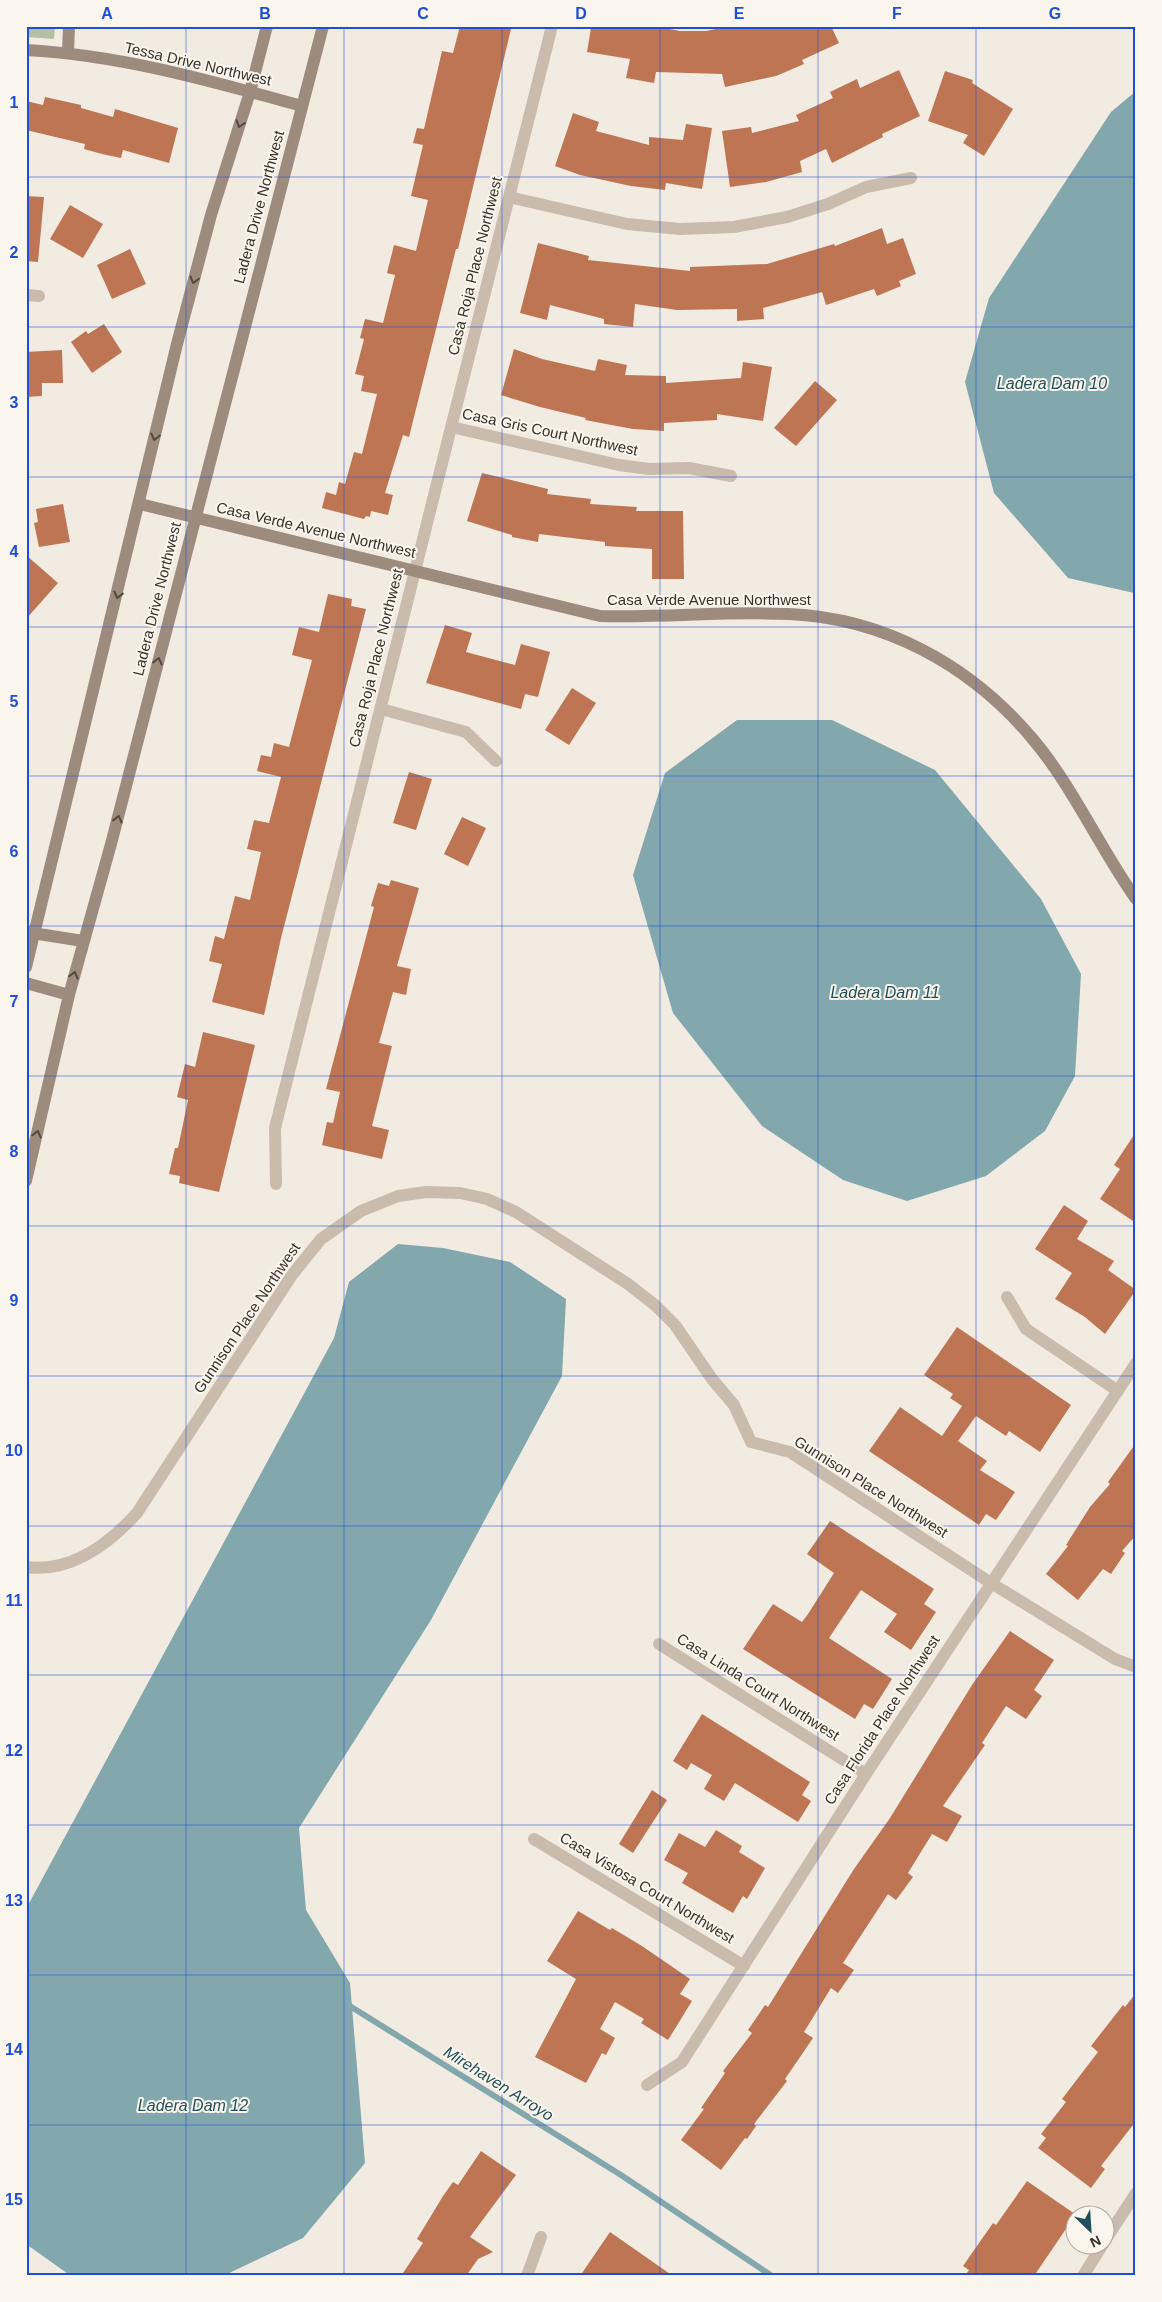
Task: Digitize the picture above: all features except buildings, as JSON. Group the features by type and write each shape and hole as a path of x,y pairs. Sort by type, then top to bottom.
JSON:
{"main road":[{"path":"68,52 70,26"},
{"path":"26,967 30,933 140,504 177,344 210,215 250,92 267,26"},
{"name":"Ladera Drive Northwest","path":"26,1181 83,940 111,844 323,26"},
{"name":"Tessa Drive Northwest","path":"26,50 68,52 165,70 302,106"},
{"name":"Casa Verde Avenue Northwest","path":"140,504 600,616 645,618 791,614 828,618 905,640 940,658 1001,706 1031,737 1057,771 1111,863 1136,899"},
{"path":"30,933 83,940"},
{"path":"26,983 69,995"}],"street":[{"name":"Casa Roja Place Northwest","path":"276,1184 275,1128 552,26"},
{"path":"510,197 627,224 680,228 734,227 787,217 828,204 866,187 911,178"},
{"name":"Casa Gris Court Northwest","path":"451,427 619,465 649,469 689,468 731,476"},
{"path":"381,709 466,732 496,761"},
{"name":"Gunnison Place Northwest","path":"26,1567 36,1568 68,1562 93,1552 117,1535 137,1513 292,1275 321,1239 361,1211 398,1196 426,1192 460,1193 487,1200 516,1212 628,1284 655,1305 675,1325 712,1379 734,1405 751,1442 790,1452 991,1583 1115,1659 1136,1667"},
{"path":"1007,1298 1026,1329 1118,1391"},
{"name":"Casa Florida Place Northwest","path":"647,2084 682,2062 866,1774 1136,1363"},
{"name":"Casa Linda Court Northwest","path":"659,1644 866,1774"},
{"name":"Casa Vistosa Court Northwest","path":"534,1839 744,1966"},
{"path":"1114,2228 1136,2194"},
{"path":"527,2276 541,2237"},
{"path":"1083,2276 1097,2254"}],"green space":[{"path":"26,26 55,26 54,39 26,37"}],"water":[{"name":"Ladera Dam 10","path":"1136,91 1136,592 1134,593 1068,578 994,493 965,382 989,298 1111,112"},
{"name":"Ladera Dam 11","path":"737,720 832,720 935,770 1041,899 1081,974 1075,1076 1045,1131 986,1176 907,1201 843,1180 762,1126 673,1013 633,875 665,773"},
{"name":"Ladera Dam 12","path":"398,1244 443,1248 510,1262 566,1299 562,1376 431,1620 299,1828 306,1910 350,1983 365,2163 303,2238 223,2276 71,2276 26,2244 26,1909 334,1338 349,1282"}],"waterway":[{"name":"Mirehaven Arroyo","path":"345,2003 621,2175 772,2276"}]}
